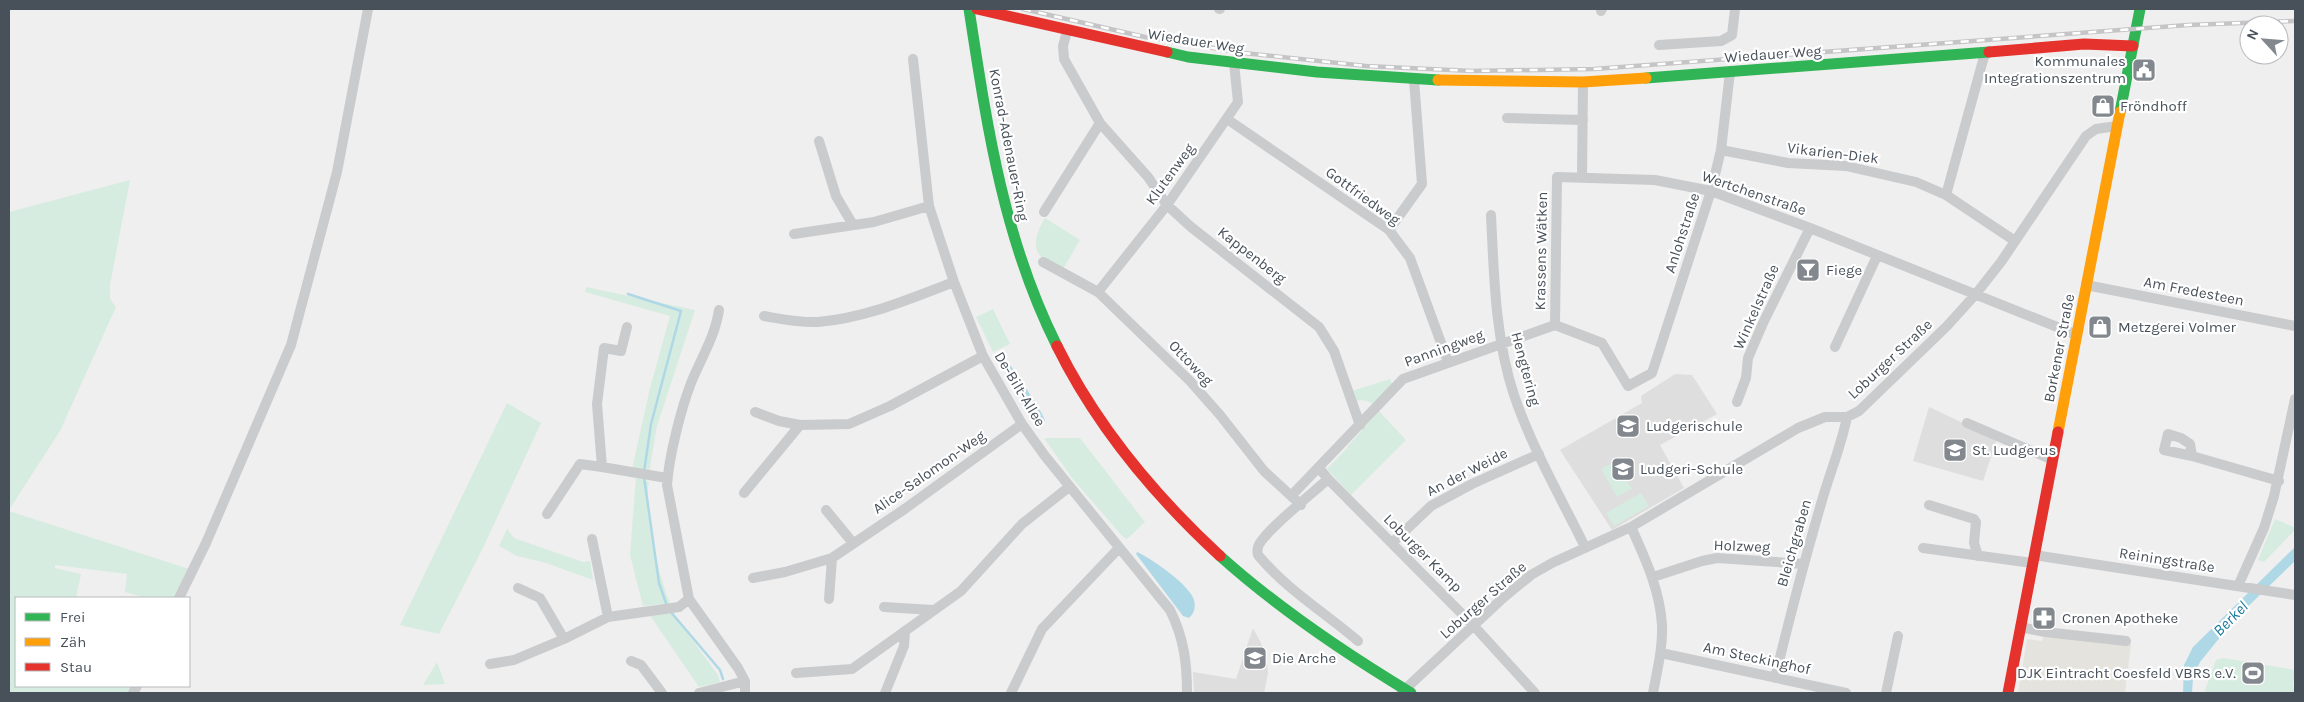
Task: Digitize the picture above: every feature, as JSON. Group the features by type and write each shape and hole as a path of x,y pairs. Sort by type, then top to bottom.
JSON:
{"street":[{"path":"179,597 206,543 291,345 336,172 368,9"},
{"name":"Konrad-Adenauer-Ring","path":"969,9 999,185 1020,261 1055,342 1094,410 1145,477 1226,561 1308,628 1405,692"},
{"name":"Wiedauer Weg","path":"978,9 1188,58 1414,80 1583,82 2084,44 2133,46"},
{"path":"1659,45 1721,41 1732,35 1735,9"},
{"name":"Borkener Straße","path":"2008,693 2140,9"},
{"name":"Kappenberg","path":"1067,31 1063,46 1064,59 1100,123 1148,177 1167,205 1192,227 1319,326 1334,351 1360,425"},
{"path":"1946,194 1985,53"},
{"name":"De-Bilt-Allee","path":"913,59 929,206 954,282 983,356 1022,424 1069,488 1163,600 1175,620 1185,651 1186,693"},
{"name":"Klutenweg","path":"1098,292 1167,205 1238,102 1234,63"},
{"name":"Anlohstraße","path":"1554,325 1602,343 1628,386 1652,373 1711,191 1721,150 1730,72"},
{"path":"1389,230 1422,184 1414,80"},
{"path":"1582,178 1583,82"},
{"path":"1507,118 1583,120"},
{"name":"Gottfriedweg","path":"1227,119 1389,230 1410,258 1448,362"},
{"path":"1044,212 1100,123"},
{"name":"Loburger Straße","path":"1405,692 1531,575 1585,547 1631,527 1798,428 1825,417 1847,417 1859,411 1888,385 1975,295 2016,241 2086,136 2096,129 2118,126"},
{"path":"819,141 836,196 853,225"},
{"name":"Vikarien-Diek","path":"1721,150 1788,163 1846,166 1916,182 1946,194 2016,241"},
{"name":"Wertchenstraße","path":"1557,177 1655,180 1711,191 1810,228 2077,335"},
{"name":"Krassens Wätken","path":"1554,325 1557,177"},
{"path":"794,234 874,222 929,206"},
{"name":"Hengtering","path":"1491,214 1495,290 1502,344 1514,395 1539,454 1585,547"},
{"name":"Winkelstraße","path":"1737,402 1746,378 1748,358 1763,323 1810,228"},
{"path":"1835,347 1878,256"},
{"name":"Ottoweg","path":"1043,262 1098,292 1190,382 1220,415 1264,471 1301,505"},
{"path":"764,316 818,322 874,312 954,282"},
{"name":"Am Fredesteen","path":"2086,286 2295,326"},
{"path":"719,310 716,328 691,384 668,466 667,485 689,599 746,681 746,693"},
{"name":"Panningweg","path":"1291,496 1403,379 1554,325"},
{"path":"602,467 597,404 604,348 621,350 627,328"},
{"path":"755,412 778,421 800,425 849,424 890,406 983,356"},
{"path":"2238,586 2264,528 2279,481 2295,399"},
{"name":"Bleichgraben","path":"1775,678 1804,564 1829,475 1842,442 1847,417"},
{"path":"1967,423 2053,460"},
{"name":"Alice-Salomon-Weg","path":"752,578 785,572 832,558 906,508 1022,424"},
{"path":"744,493 800,425"},
{"name":"An der Weide","path":"1392,544 1431,506 1472,484 1539,454"},
{"path":"2192,456 2279,481"},
{"path":"547,514 580,464 667,478"},
{"path":"1319,468 1328,479 1301,505 1292,510 1261,541 1257,550 1258,555 1296,594 1327,614 1358,640"},
{"name":"Loburger Kamp","path":"1328,479 1474,626 1535,693"},
{"path":"796,673 852,669 961,591 1022,524 1069,488"},
{"path":"1929,504 1974,519 1976,522 1974,548 1978,556"},
{"path":"826,510 852,543"},
{"path":"1631,527 1653,577 1662,625 1660,653 1653,693"},
{"path":"592,539 608,618"},
{"path":"1011,693 1042,629 1119,548"},
{"name":"Reiningstraße","path":"1923,548 1978,556 2033,559 2295,595"},
{"path":"829,599 832,558"},
{"name":"Holzweg","path":"1653,577 1717,558 1804,564"},
{"path":"518,588 540,598 564,639"},
{"path":"490,664 514,660 608,618 679,607 689,599"},
{"path":"884,607 933,610"},
{"path":"2020,627 2126,641"},
{"path":"885,693 904,646 905,632"},
{"path":"1886,693 1898,636"},
{"name":"Am Steckinghof","path":"1660,653 1846,693"},
{"path":"631,661 641,665 662,693"},
{"path":"699,693 746,681"}],"shaded area":[{"name":"Ludgeri-Schule","path":"1675,374 1692,375 1717,414 1660,445 1684,488 1612,530 1560,450 1642,403 1641,396"},
{"name":"St. Ludgerus","path":"1929,407 1997,439 1983,481 1913,461"},
{"name":"Die Arche","path":"1253,628 1261,643 1267,663 1268,673 1264,693 1194,693 1193,672 1236,679"},
{"path":"2043,637 2131,644 2125,693 2018,693 2027,639 2042,641"}],"green space":[{"path":"130,180 110,285 110,299 116,307 60,431 9,510 9,212"},
{"path":"1045,218 1080,240 1063,269 1044,260 1036,248 1036,238"},
{"path":"586,287 695,310 657,426 649,473 632,469 650,388 670,316 585,292"},
{"path":"993,309 1010,344 993,352 976,317"},
{"path":"1390,379 1393,386 1374,405 1366,401 1356,401 1352,391"},
{"path":"507,403 541,423 482,550 439,634 400,625"},
{"path":"1379,411 1406,440 1351,495 1327,469 1347,448 1350,450 1347,447"},
{"path":"1044,438 1080,438 1145,522 1127,539 1123,537 1072,478"},
{"path":"1616,461 1632,489 1617,497 1601,469"},
{"path":"636,477 649,482 648,510 650,526 661,576 670,603 643,606 630,555"},
{"path":"1641,493 1649,506 1614,526 1606,513"},
{"path":"9,511 189,569 174,597 142,597 125,592 127,574 55,565 55,568 81,574 76,597 15,597 15,687 132,687 129,693 9,693"},
{"path":"2275,519 2294,527 2295,530 2264,562 2258,560"},
{"path":"507,529 514,538 583,562 590,561 593,580 546,563 517,556 499,546"},
{"path":"671,611 718,675 720,682 699,687 649,614"},
{"name":"DJK Eintracht Coesfeld VBRS e.V.","path":"2223,658 2295,670 2293,686 2295,687 2295,693 2204,693 2216,660"},
{"path":"437,662 445,684 423,685"}],"water":[{"path":"1004,361 1007,361 1011,366 1044,417 1045,421 1041,427 1038,426 1002,364"},
{"name":"Berkel","path":"2295,547 2295,561 2234,620 2200,662 2193,678 2192,693 2183,693 2184,665 2193,647"},
{"path":"1137,552 1170,573 1186,587 1194,600 1195,608 1189,618 1183,616 1136,554"}],"waterway":[{"path":"628,294 681,311 651,424 644,472"},
{"path":"644,477 659,583 667,606"},
{"path":"670,611 720,670 723,679"}],"railway":[{"path":"1023,9 1145,37 1244,53 1366,66 1472,71 1594,69 2188,25 2295,21"}],"traffic: fast":[{"path":"969,9 991,139 1010,223 1038,305 1057,346"},
{"path":"2120,112 2140,9"},
{"path":"1167,52 1188,57 1317,72 1438,80"},
{"path":"1646,78 1989,52"},
{"path":"1220,556 1288,612 1361,662 1411,693"}],"traffic: slow":[{"path":"1438,80 1583,82 1646,78"},
{"path":"2058,432 2120,112"}],"traffic: jam":[{"path":"977,9 1167,52"},
{"path":"1989,52 2084,44 2133,46"},
{"path":"1057,346 1090,404 1129,458 1173,509 1220,556"},
{"path":"2008,693 2058,432"}],"place":[{"name":"Kommunales Integrationszentrum","path":"2144,70"},
{"name":"Fröndhoff","path":"2103,106"},
{"name":"Fiege","path":"1808,270"},
{"name":"Metzgerei Volmer","path":"2100,327"},
{"name":"Ludgerischule","path":"1628,426"},
{"name":"St. Ludgerus","path":"1955,450"},
{"name":"Ludgeri-Schule","path":"1623,469"},
{"name":"Cronen Apotheke","path":"2044,618"},
{"name":"Die Arche","path":"1255,658"},
{"name":"DJK Eintracht Coesfeld VBRS e.V.","path":"2253,673"}]}
